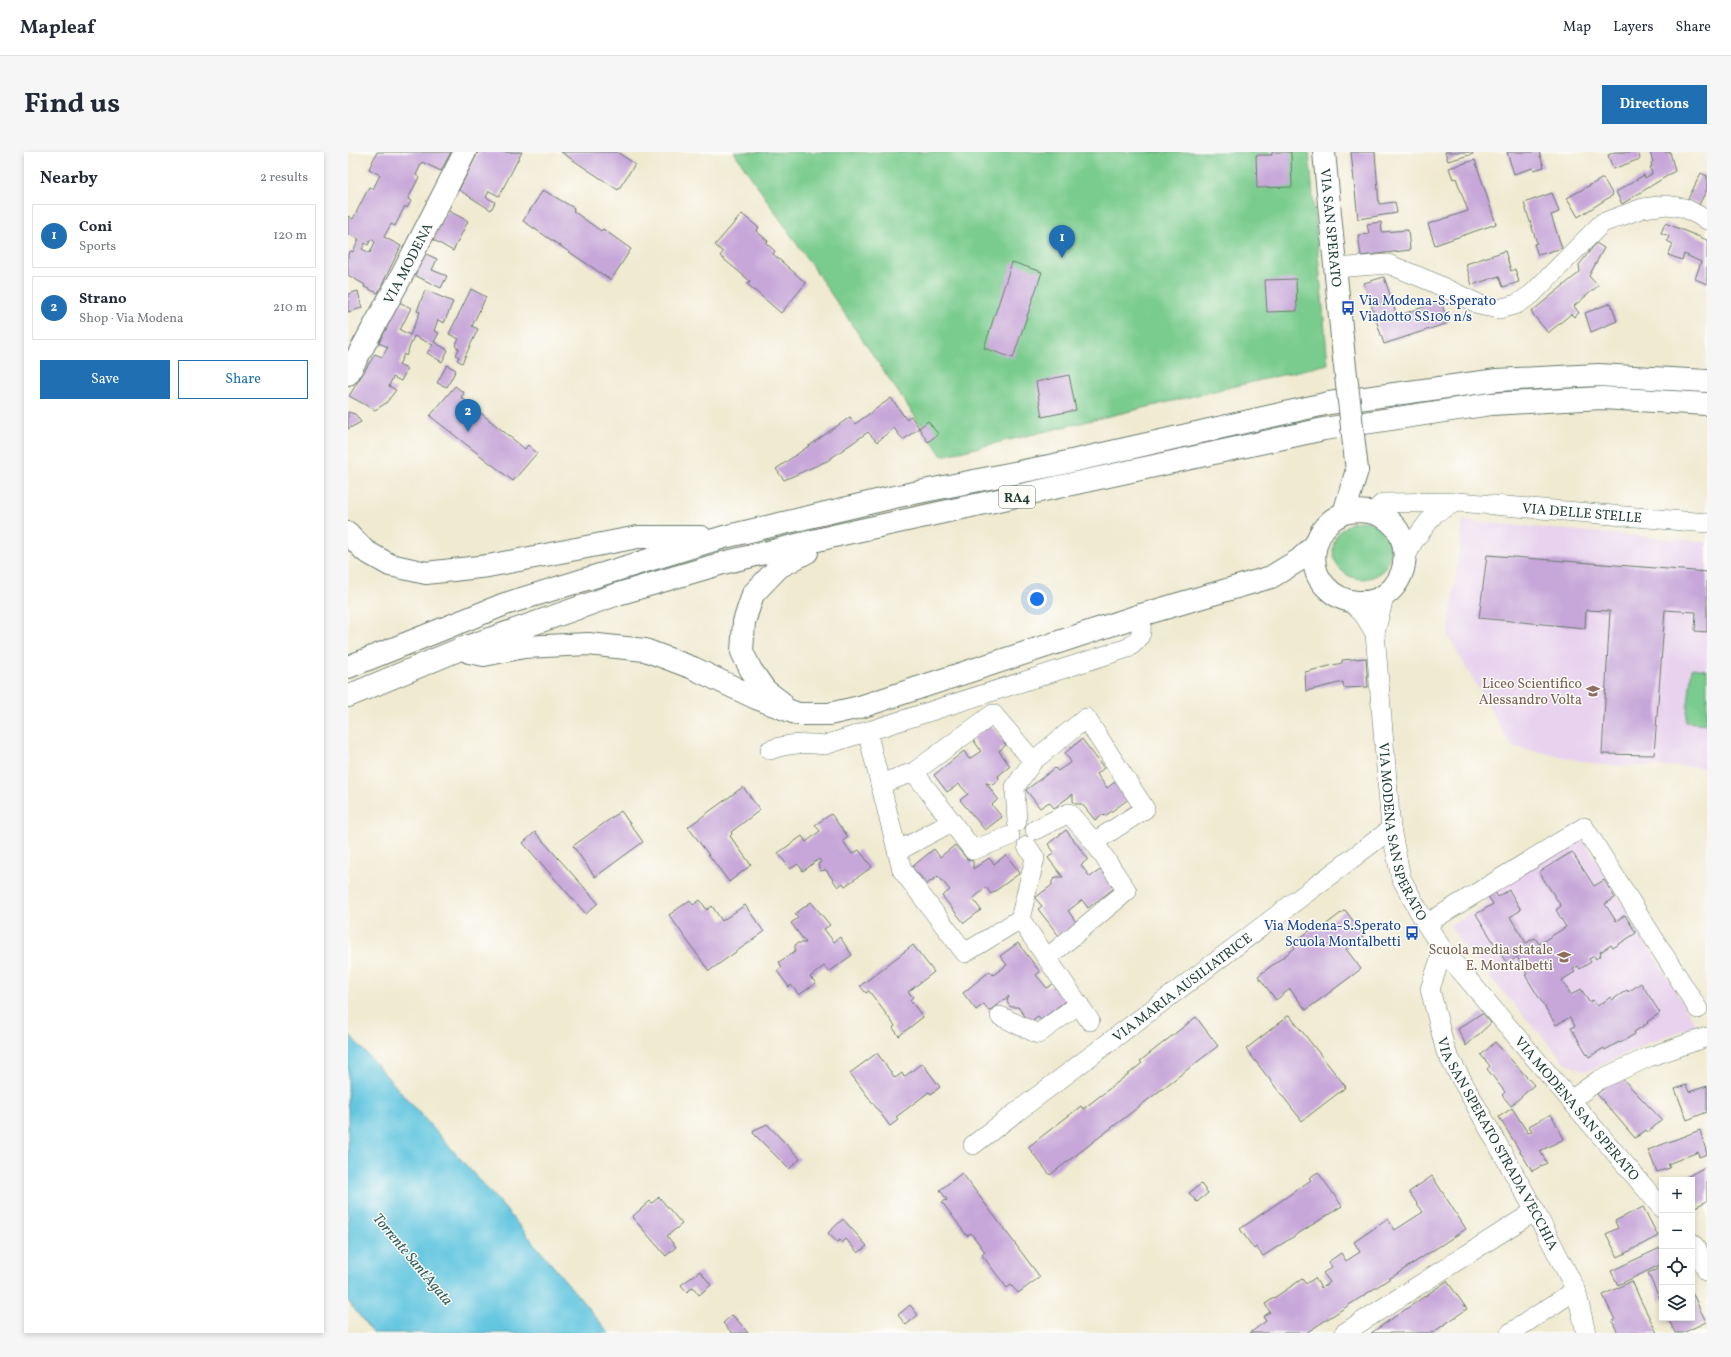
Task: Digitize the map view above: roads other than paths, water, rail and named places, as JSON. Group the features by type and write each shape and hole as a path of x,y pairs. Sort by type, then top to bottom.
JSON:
{"main road":[{"name":"VIA MODENA","path":"348,374 402,275 466,152"},
{"name":"VIA SAN SPERATO","path":"1324,152 1344,358 1357,470"},
{"name":"RA4","path":"348,667 505,604 724,537 894,496 1054,465 1330,403 1497,380 1598,375 1707,381"},
{"name":"RA4","path":"348,696 458,650 618,594 723,563 838,535 1324,429 1492,404 1602,398 1707,404"},
{"path":"1357,470 1373,512"},
{"path":"1344,513 1357,470"},
{"path":"458,650 484,655 524,646 588,644 645,650 693,668 756,698 798,714 829,714 860,707 1141,615 1271,577 1299,560 1315,544 1321,531 1331,520 1344,513 1358,510 1373,512 1386,519 1396,529 1403,542 1406,557 1403,571 1396,584 1385,594 1368,601 1350,601 1340,598 1323,584 1316,572 1314,558 1315,544"},
{"path":"348,533 365,551 390,565 426,573 488,566 638,537 724,537"},
{"path":"798,714 764,690 751,670 742,652 744,622 752,594 779,566 838,535"},
{"path":"1271,577 1300,577 1323,584"}],"street":[{"path":"1336,268 1388,264 1430,281 1483,306 1499,309 1517,304 1532,294 1602,223 1643,208 1667,205 1684,208 1707,220"},
{"path":"1406,557 1413,542 1435,513 1458,502"},
{"name":"VIA DELLE STELLE","path":"1373,512 1383,503 1458,502 1707,523"},
{"path":"1375,633 1385,594"},
{"path":"1350,601 1364,615 1375,633"},
{"path":"770,750 785,744 801,742 825,745 1128,648 1138,641 1142,632 1141,615"},
{"name":"VIA MODENA SAN SPERATO","path":"1375,633 1391,829 1401,878 1426,924 1443,950 1659,1204"},
{"path":"880,784 914,772 993,714 1033,761"},
{"path":"1047,958 1127,891 1094,842 1069,813 1031,838 1022,847 1014,844 1013,829 1015,787 1033,761 1086,718 1145,809 1094,842"},
{"path":"867,732 902,870 965,953 1020,919 1035,858 1031,838"},
{"path":"914,772 973,850 1013,829"},
{"path":"898,851 952,822"},
{"path":"1426,924 1584,826 1698,1009"},
{"name":"VIA MARIA AUSILIATRICE","path":"973,1145 1391,829"},
{"path":"1020,919 1090,1021"},
{"name":"VIA SAN SPERATO STRADA VECCHIA","path":"1443,950 1430,989 1446,1052 1536,1211 1576,1290 1586,1333"},
{"path":"1000,1016 1038,1034 1079,1004"},
{"path":"1571,1100 1599,1080 1649,1057 1707,1037"},
{"path":"1344,1333 1536,1211"},
{"path":"1695,1247 1707,1272"},
{"path":"1510,1333 1576,1290"}],"water":[{"name":"Torrente Sant'Agata","path":"348,1033 507,1211 609,1333 373,1333 348,1301"}],"place":[{"name":"Coni","path":"1062,258"},
{"name":"Via Modena-S.Sperato Viadotto SS106 n/s","path":"1348,308"},
{"name":"Strano","path":"468,432"},
{"name":"Liceo Scientifico Alessandro Volta","path":"1593,691"},
{"name":"Via Modena-S.Sperato Scuola Montalbetti","path":"1412,933"},
{"name":"Scuola media statale E. Montalbetti","path":"1564,957"}]}
